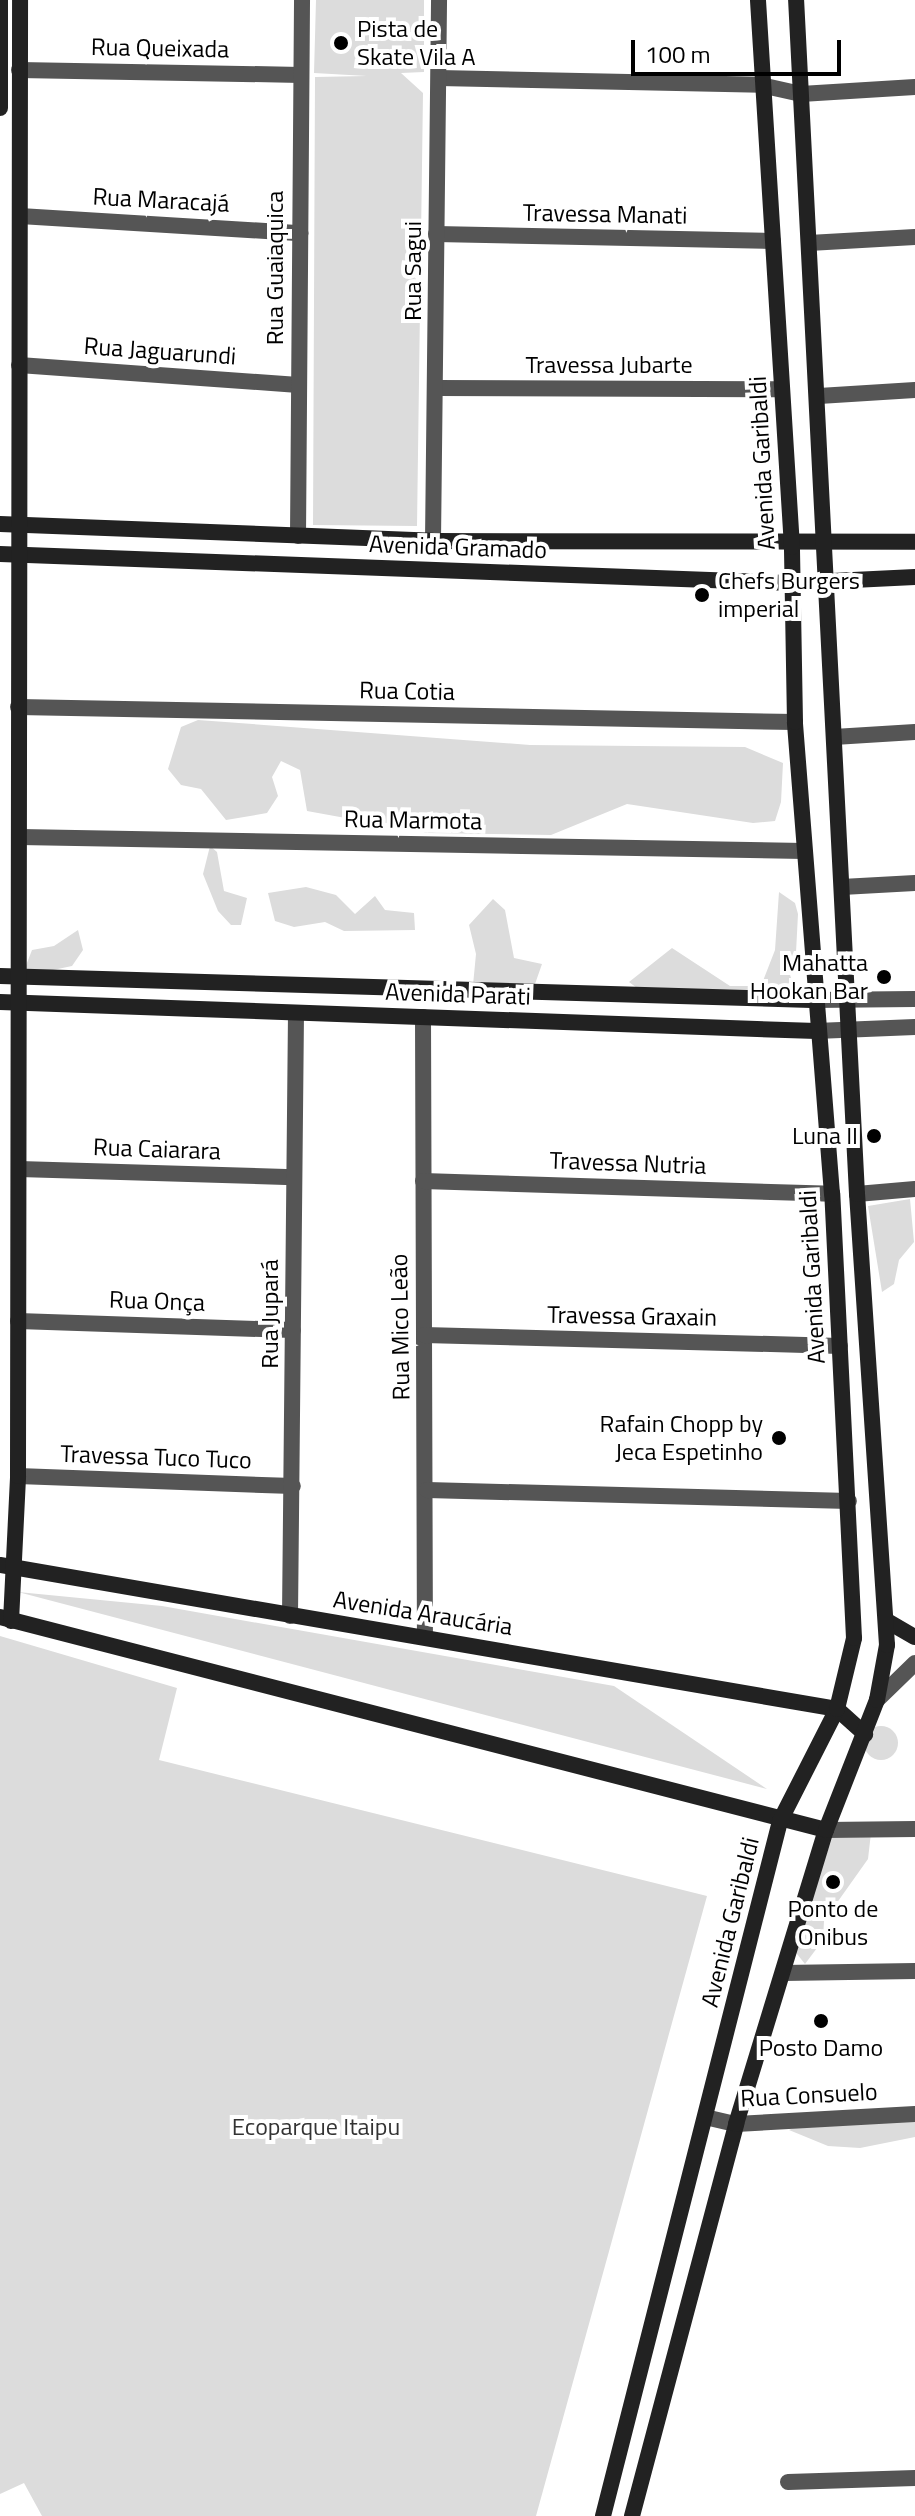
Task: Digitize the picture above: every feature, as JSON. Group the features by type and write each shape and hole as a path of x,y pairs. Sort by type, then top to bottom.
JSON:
{"street":[{"path":"0,0 0,108"},
{"path":"20,0 18,1476 7,1566 6,1619 780,1821 826,1830 915,1829"},
{"name":"Rua Guaiaquica","path":"298,536 302,0"},
{"name":"Rua Sagui","path":"433,541 439,0"},
{"name":"Avenida Garibaldi","path":"603,2516 780,1821 837,1709 854,1638 832,1194 812,1000 795,722 792,547 758,0"},
{"name":"Avenida Garibaldi","path":"632,2516 736,2124 826,1830 877,1700 887,1621 846,1002 819,396 796,0"},
{"name":"Rua Queixada","path":"19,70 301,75"},
{"path":"439,78 761,85 801,94 915,87"},
{"name":"Rua Maracajá","path":"20,216 300,233"},
{"name":"Travessa Manati","path":"436,234 773,241"},
{"path":"809,243 915,237"},
{"name":"Rua Jaguarundi","path":"19,365 298,385"},
{"name":"Travessa Jubarte","path":"437,388 782,389"},
{"path":"819,396 915,390"},
{"name":"Avenida Gramado","path":"0,524 433,541 792,547 915,542"},
{"name":"Avenida Gramado","path":"0,554 791,583 915,577"},
{"name":"Rua Cotia","path":"18,707 795,722"},
{"path":"834,737 915,732"},
{"name":"Rua Marmota","path":"20,837 804,851"},
{"path":"842,887 915,883"},
{"name":"Avenida Parati","path":"0,976 846,1002 915,999"},
{"name":"Avenida Parati","path":"0,1002 816,1031 915,1027"},
{"name":"Rua Jupará","path":"290,1616 296,1013"},
{"name":"Rua Mico Leão","path":"423,1017 427,1490 425,1637"},
{"name":"Rua Caiarara","path":"19,1169 294,1177"},
{"name":"Travessa Nutria","path":"423,1181 832,1194"},
{"path":"857,1194 915,1189"},
{"name":"Rua Onça","path":"18,1321 293,1330"},
{"name":"Travessa Graxain","path":"424,1335 840,1346"},
{"name":"Travessa Tuco Tuco","path":"18,1476 293,1486"},
{"path":"427,1490 849,1501"},
{"name":"Avenida Araucária","path":"7,1566 837,1709"},
{"path":"887,1621 915,1637"},
{"path":"877,1700 913,1667"},
{"path":"837,1709 865,1734"},
{"path":"783,1973 915,1971"},
{"name":"Rua Consuelo","path":"705,2117 736,2124 915,2114"},
{"path":"788,2482 915,2478"},
{"path":"610,2488 637,2495"}],"green space":[{"path":"316,0 424,0 424,72 401,73 423,93 417,526 313,525 315,77 367,76 314,73"},
{"path":"198,720 530,745 745,747 783,763 781,802 775,821 753,823 627,804 551,835 428,833 307,811 300,770 281,761 272,777 278,796 267,813 226,820 201,789 181,785 168,769 181,727"},
{"path":"210,846 217,852 224,891 247,898 241,925 231,925 218,911 203,874"},
{"path":"306,887 336,895 355,914 375,896 385,910 414,913 415,930 344,931 325,922 294,927 275,921 268,893"},
{"path":"779,892 795,903 798,914 795,972 781,997 637,988 629,982 672,948 730,986 761,986 775,950"},
{"path":"493,899 505,910 514,958 542,964 535,984 473,985 476,954 469,925"},
{"path":"78,930 83,950 72,966 34,974 25,968 32,950 54,946"},
{"path":"910,1199 914,1242 899,1260 894,1284 882,1292 868,1206"},
{"path":"18,1592 162,1606 614,1686 767,1789"},
{"name":"Ecoparque Itaipu","path":"0,1636 177,1688 159,1760 707,1896 536,2516 42,2516 24,2483 0,2494"},
{"path":"881,1726 893,1731 898,1743 893,1755 881,1760 869,1755 864,1743 869,1731"},
{"path":"834,1833 871,1833 868,1859 824,1921 823,1940 805,1964 793,1949"},
{"path":"915,2116 915,2137 860,2148 828,2146 789,2130 804,2123"}],"place":[{"name":"Pista de Skate Vila A","path":"341,43"},
{"name":"Chefs Burgers imperial","path":"702,595"},
{"name":"Mahatta Hookan Bar","path":"884,977"},
{"name":"Luna II","path":"874,1136"},
{"name":"Rafain Chopp by Jeca Espetinho","path":"779,1438"},
{"name":"Ponto de Onibus","path":"833,1882"},
{"name":"Posto Damo","path":"821,2021"}]}
